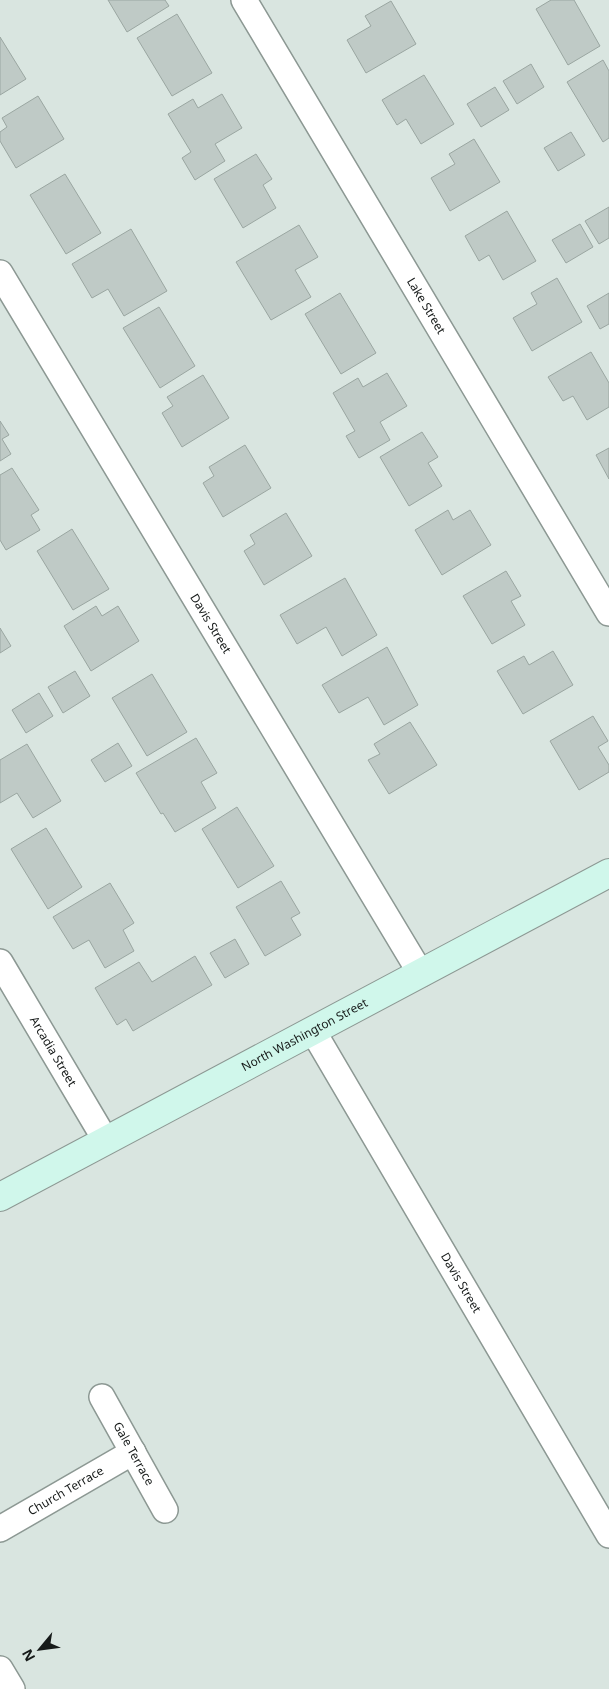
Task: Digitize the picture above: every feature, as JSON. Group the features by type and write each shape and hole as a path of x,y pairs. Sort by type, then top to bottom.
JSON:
{"street":[{"name":"Lake Street","path":"244,0 609,613"},
{"name":"Davis Street","path":"0,274 421,974"},
{"name":"North Washington Street","path":"0,1197 609,873"},
{"name":"Arcadia Street","path":"0,962 106,1140"},
{"name":"Davis Street","path":"313,1031 609,1535"},
{"name":"Gale Terrace","path":"102,1397 165,1510"},
{"name":"Church Terrace","path":"0,1529 133,1452"},
{"path":"0,1669 12,1689"}],"building":[{"path":"108,0 165,0 169,6 127,32"},
{"path":"551,0 574,0 600,46 568,65 536,9"},
{"path":"391,1 416,44 366,73 347,40 371,26 365,16"},
{"path":"177,14 212,73 172,96 137,38"},
{"path":"0,37 26,79 0,95"},
{"path":"603,60 609,71 609,138 603,142 567,82"},
{"path":"531,64 544,87 517,104 503,81"},
{"path":"424,75 454,124 421,144 406,119 397,125 382,100"},
{"path":"495,87 509,110 481,127 467,104"},
{"path":"222,94 242,128 215,144 225,161 195,180 182,158 191,152 168,114 193,99 198,108"},
{"path":"38,96 64,139 16,168 0,141 0,132 7,127 2,118"},
{"path":"571,132 585,155 558,171 544,148"},
{"path":"474,139 500,182 450,211 431,178 455,164 449,154"},
{"path":"256,154 272,179 263,185 276,208 243,228 214,179"},
{"path":"65,174 101,233 66,254 30,195"},
{"path":"609,207 609,238 599,244 585,221"},
{"path":"507,211 536,261 503,280 489,255 479,261 465,236"},
{"path":"580,224 593,247 566,263 552,240"},
{"path":"299,225 318,257 295,270 311,297 271,320 236,262"},
{"path":"131,229 167,291 124,316 108,289 92,298 72,264"},
{"path":"557,278 582,322 532,351 513,318 537,304 531,293"},
{"path":"340,293 376,353 341,374 305,314"},
{"path":"609,293 609,324 600,329 587,306"},
{"path":"159,307 195,366 160,388 123,328"},
{"path":"591,352 609,383 609,407 587,420 573,396 563,401 548,377"},
{"path":"387,373 407,406 380,422 390,440 359,458 346,436 355,431 333,393 358,378 363,387"},
{"path":"203,375 229,418 182,447 162,413 173,406 167,397"},
{"path":"0,421 9,435 2,439 11,454 0,461"},
{"path":"422,432 438,457 428,463 442,486 409,506 380,457"},
{"path":"245,445 271,488 223,517 203,483 214,476 209,467"},
{"path":"609,448 609,479 596,455"},
{"path":"12,468 39,510 31,515 40,530 6,550 0,540 0,475"},
{"path":"448,510 453,520 470,510 491,545 442,575 415,530"},
{"path":"286,513 312,556 264,585 244,551 255,544 250,535"},
{"path":"72,529 109,589 73,610 37,551"},
{"path":"506,571 521,596 511,601 525,625 492,644 463,596"},
{"path":"345,578 377,635 342,656 326,627 297,644 280,615"},
{"path":"96,606 102,616 118,606 139,641 91,671 64,626"},
{"path":"0,628 11,646 0,653"},
{"path":"387,647 418,705 384,725 368,697 339,713 322,685"},
{"path":"553,651 573,685 523,714 497,671 524,656 529,665"},
{"path":"75,671 90,696 63,713 48,687"},
{"path":"152,674 187,732 147,756 112,698"},
{"path":"39,693 53,716 26,733 12,710"},
{"path":"593,716 608,741 598,747 609,765 609,772 579,790 550,741"},
{"path":"410,722 437,765 389,794 368,760 380,754 374,744"},
{"path":"196,738 217,773 201,782 216,808 175,832 163,813 161,814 136,773"},
{"path":"118,743 132,766 105,782 91,760"},
{"path":"27,744 61,801 33,818 17,793 0,803 0,760"},
{"path":"237,807 274,866 238,888 202,829"},
{"path":"46,828 82,887 48,909 11,849"},
{"path":"281,881 300,913 291,918 301,935 265,956 236,907"},
{"path":"110,883 134,923 123,930 134,951 105,968 89,940 73,949 53,917"},
{"path":"235,939 249,964 225,978 210,953"},
{"path":"195,956 212,985 133,1031 126,1019 117,1025 95,988 139,962 152,982"}]}
